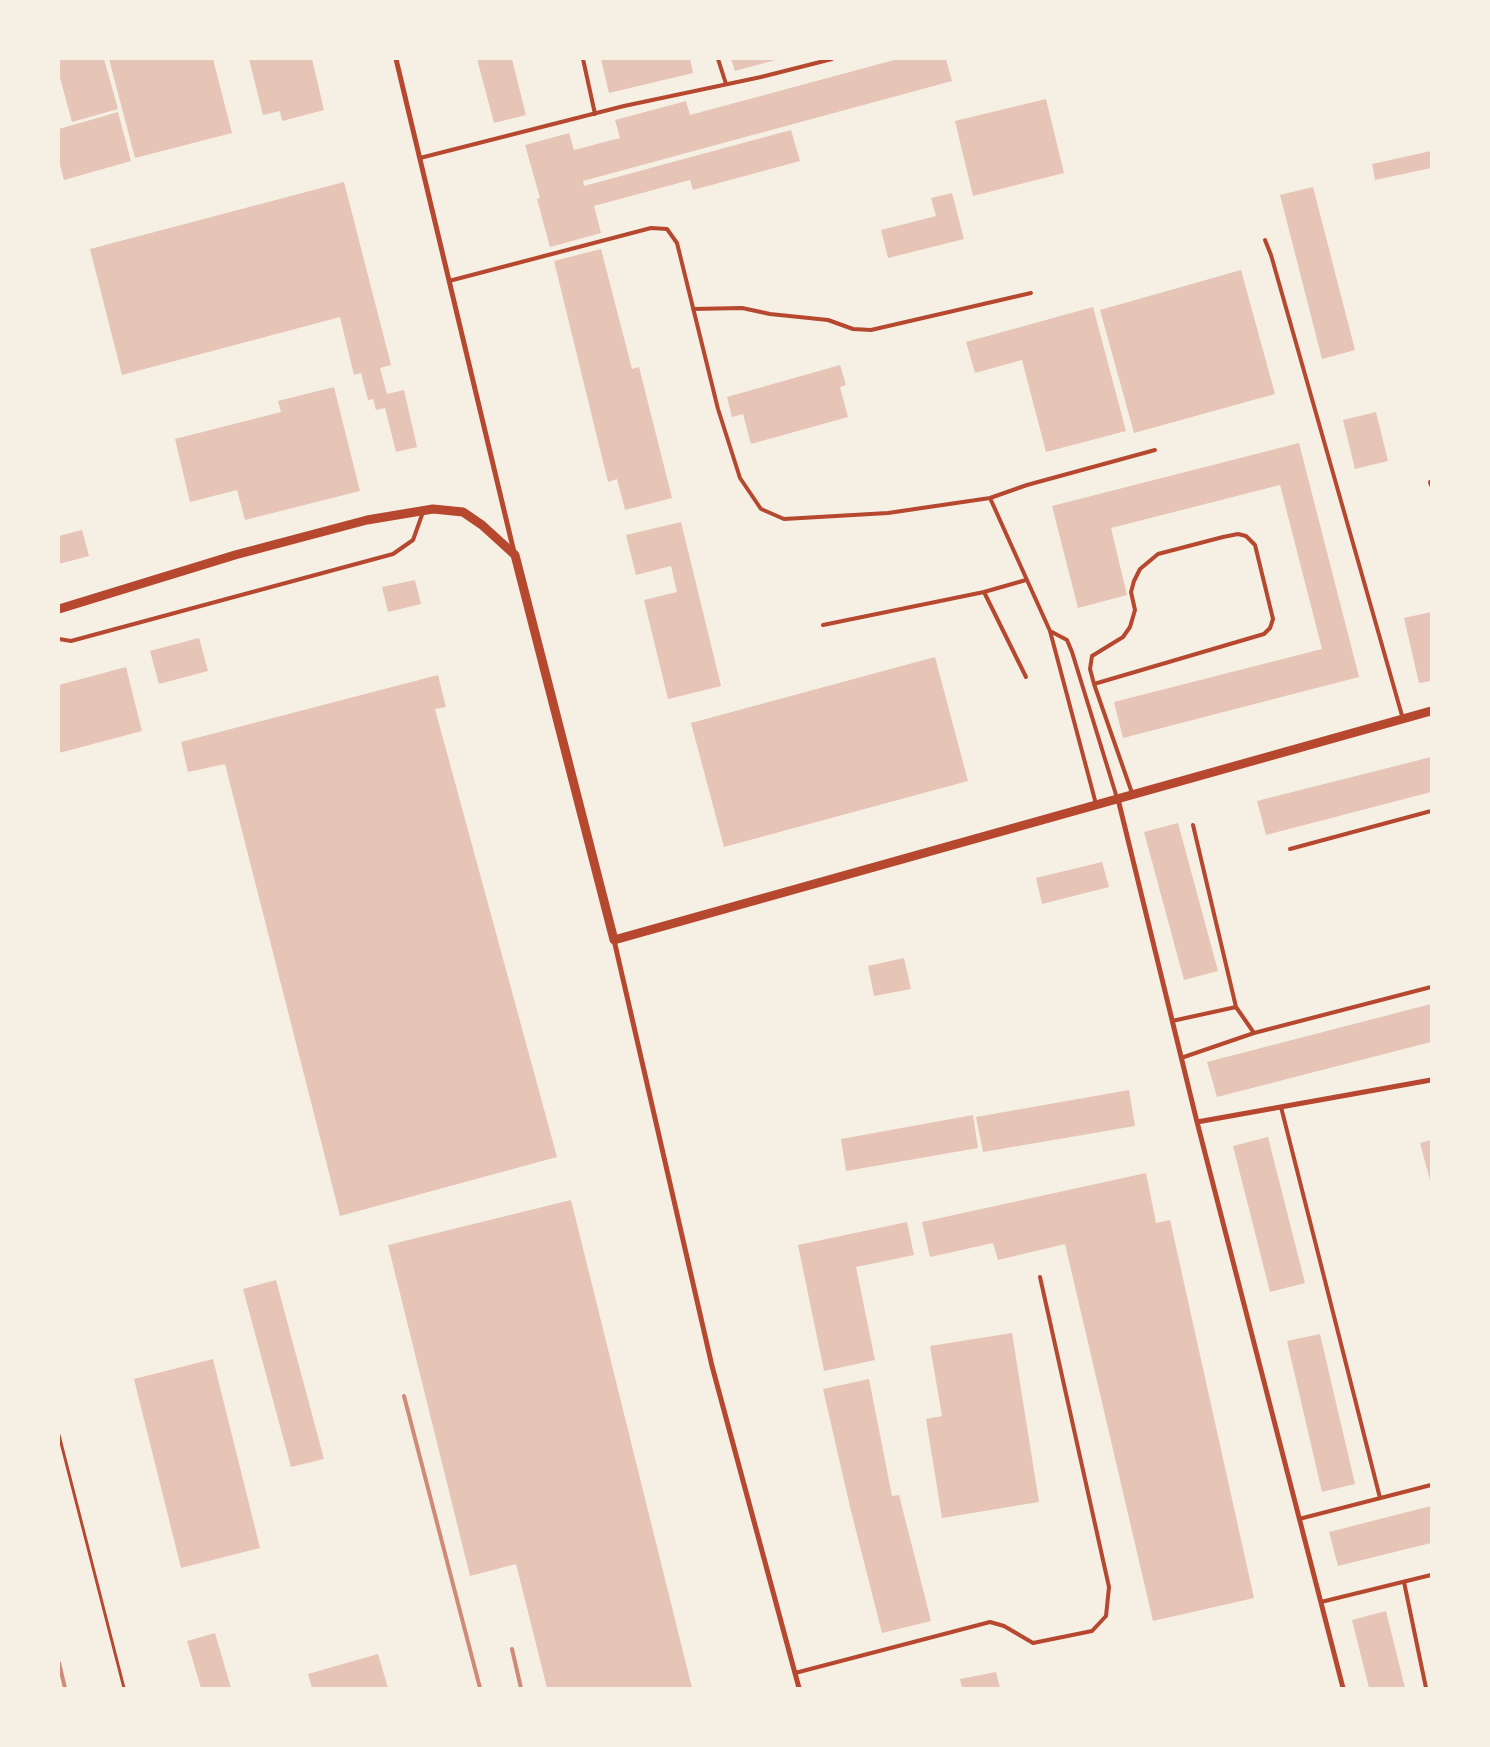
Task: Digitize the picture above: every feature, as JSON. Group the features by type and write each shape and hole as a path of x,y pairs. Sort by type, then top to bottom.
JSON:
{"street":[{"path":"396,59 515,555 614,940 712,1366 799,1688"},
{"path":"59,609 235,555 367,520 424,510 434,509 463,512 482,525 515,555"},
{"path":"614,940 1431,711"},
{"path":"1118,800 1197,1122 1343,1688"},
{"path":"1197,1122 1431,1080"}],"lane":[{"path":"583,59 595,114"},
{"path":"718,59 726,84"},
{"path":"420,158 595,114 832,59"},
{"path":"449,281 650,228 667,230 677,244 718,409 740,478 761,509 784,519 888,514 990,498 1027,485 1155,450"},
{"path":"1265,240 1277,274 1403,719"},
{"path":"694,309 742,308 770,314 828,320 853,329 871,330 1031,293"},
{"path":"990,498 1050,631 1097,806"},
{"path":"59,639 71,641 393,554 413,540 424,510"},
{"path":"1094,684 1264,634 1270,628 1273,619 1254,545 1246,536 1238,534 1223,537 1158,554 1140,569 1134,581 1131,592 1135,610 1130,627 1123,636 1092,656 1090,668 1094,684 1133,795"},
{"path":"822,625 984,592 1026,580"},
{"path":"984,592 1026,677"},
{"path":"1050,631 1067,640 1072,652 1118,800"},
{"path":"1290,849 1431,811"},
{"path":"1192,825 1236,1006 1254,1033"},
{"path":"1181,1058 1254,1033 1431,987"},
{"path":"1172,1021 1236,1006"},
{"path":"1281,1107 1380,1498"},
{"path":"795,1673 990,1622 1004,1626 1033,1643 1092,1631 1106,1616 1109,1587 1040,1277"},
{"path":"1299,1519 1431,1485"},
{"path":"1320,1602 1431,1575"},
{"path":"1404,1582 1426,1688"}],"path":[{"path":"59,1435 124,1688"}],"building":[{"path":"59,59 104,59 118,109 72,122 59,74"},
{"path":"109,59 213,59 232,133 135,158"},
{"path":"249,59 312,59 324,110 282,121 280,111 263,115"},
{"path":"477,59 512,59 526,115 494,123"},
{"path":"601,59 690,59 693,73 609,93"},
{"path":"731,59 779,59 735,71"},
{"path":"898,59 946,59 952,81 583,181 584,186 791,130 800,161 693,190 690,180 594,206 601,233 550,247 537,199 540,198 525,145 569,133 574,150 620,138 615,120 686,101 690,115"},
{"path":"1046,99 1064,173 973,196 955,121"},
{"path":"118,112 131,161 64,180 59,162 59,129"},
{"path":"1431,151 1431,168 1375,180 1372,164"},
{"path":"344,182 391,365 380,368 387,394 404,390 417,447 396,452 385,408 376,410 373,399 368,400 361,373 354,375 340,317 122,375 90,249"},
{"path":"1313,187 1355,350 1322,359 1280,195"},
{"path":"952,193 964,239 888,258 881,230 936,216 931,198"},
{"path":"601,249 632,369 639,367 672,498 625,510 617,479 608,482 554,261"},
{"path":"1241,270 1275,394 1134,433 1100,310"},
{"path":"1093,307 1126,431 1046,452 1022,360 975,373 966,342"},
{"path":"840,365 846,385 840,387 848,417 751,444 743,414 732,417 727,397"},
{"path":"334,387 360,491 245,520 237,490 190,502 175,439 281,412 278,401"},
{"path":"1376,412 1388,461 1355,469 1343,420"},
{"path":"1299,443 1359,677 1123,738 1114,702 1322,649 1280,485 1111,528 1127,595 1078,608 1052,506"},
{"path":"681,522 721,686 668,699 644,600 677,592 671,566 636,575 626,535"},
{"path":"82,530 89,556 59,564 59,536"},
{"path":"415,580 421,604 388,612 382,587"},
{"path":"1431,612 1431,681 1419,683 1404,618"},
{"path":"199,638 208,671 159,684 150,651"},
{"path":"935,657 968,781 724,847 691,723"},
{"path":"126,667 142,731 59,753 59,685"},
{"path":"438,675 446,707 435,709 557,1157 340,1216 225,764 188,772 181,742"},
{"path":"1431,757 1431,792 1266,835 1257,801"},
{"path":"1178,823 1218,971 1184,980 1144,832"},
{"path":"1102,862 1109,887 1042,904 1036,878"},
{"path":"904,958 911,989 874,996 868,966"},
{"path":"1431,1004 1431,1042 1217,1097 1207,1062"},
{"path":"1129,1090 1135,1126 983,1152 976,1117"},
{"path":"973,1115 978,1148 846,1171 841,1139"},
{"path":"1268,1137 1305,1283 1270,1292 1233,1146"},
{"path":"1431,1140 1431,1184 1420,1143"},
{"path":"1146,1173 1156,1223 1170,1220 1254,1598 1153,1621 1065,1244 998,1260 993,1243 930,1257 922,1222"},
{"path":"571,1200 692,1688 547,1688 516,1564 470,1576 388,1245"},
{"path":"907,1222 914,1255 856,1267 875,1360 824,1371 798,1245"},
{"path":"276,1280 324,1459 291,1467 243,1289"},
{"path":"1012,1333 1039,1502 942,1518 926,1419 942,1416 930,1346"},
{"path":"1320,1334 1355,1484 1322,1492 1287,1341"},
{"path":"213,1359 260,1548 181,1568 134,1379"},
{"path":"869,1379 892,1496 899,1495 931,1621 882,1633 823,1389"},
{"path":"1431,1506 1431,1543 1338,1566 1329,1532"},
{"path":"1386,1611 1405,1688 1369,1688 1352,1620"},
{"path":"215,1633 231,1688 201,1688 187,1641"},
{"path":"378,1654 388,1688 312,1688 308,1674"},
{"path":"996,1672 1000,1688 962,1688 960,1679"}],"railway":[{"path":"404,1396 480,1688"},
{"path":"512,1649 521,1688"},
{"path":"59,1663 65,1688"}]}
